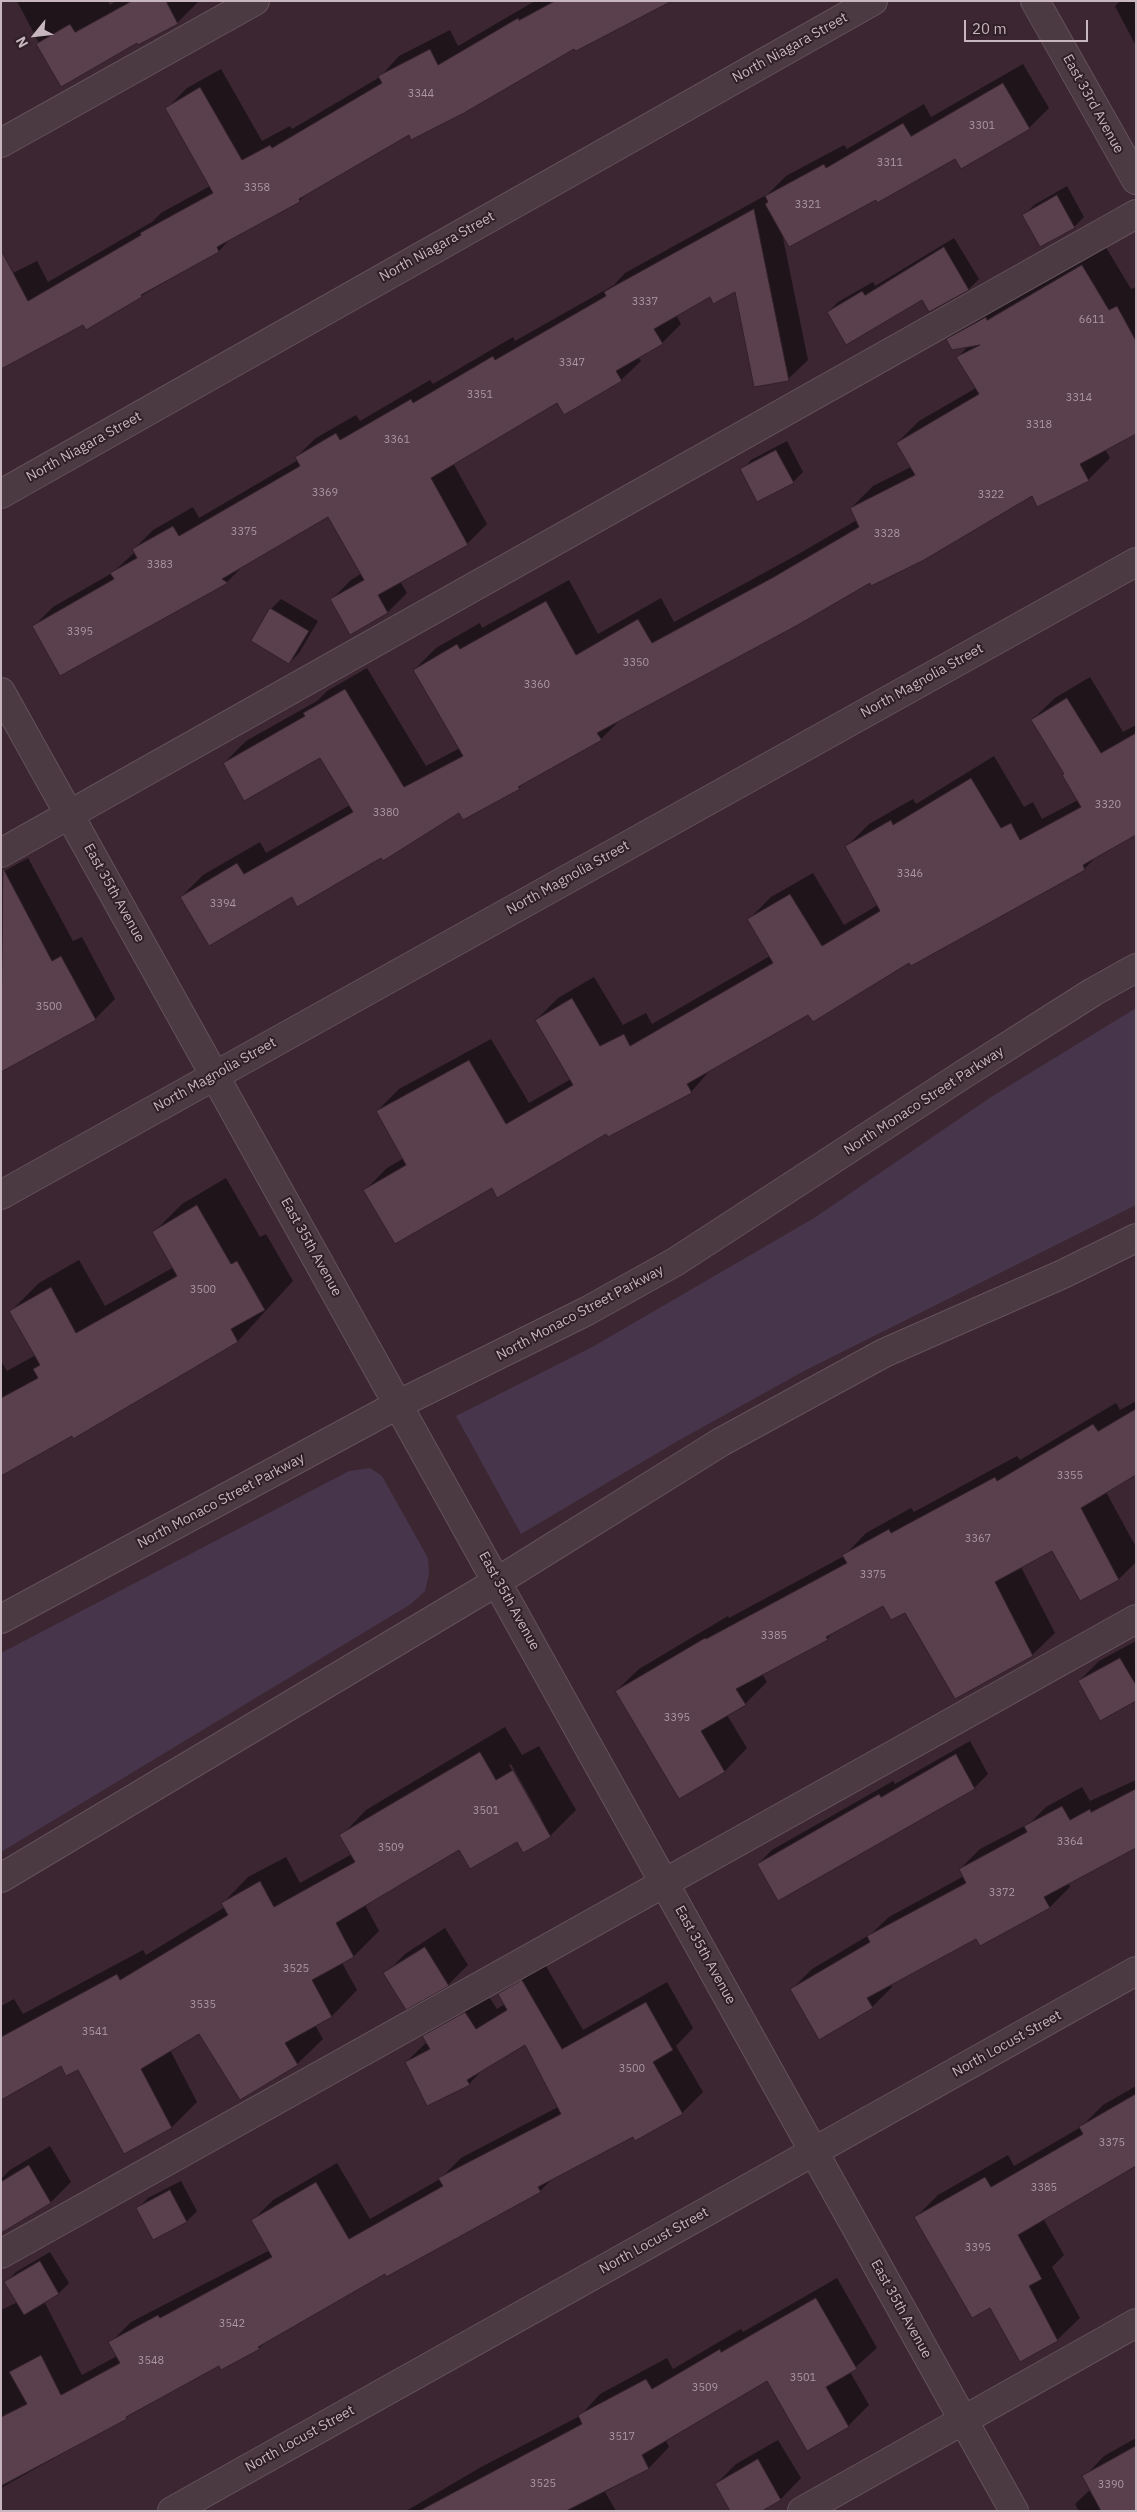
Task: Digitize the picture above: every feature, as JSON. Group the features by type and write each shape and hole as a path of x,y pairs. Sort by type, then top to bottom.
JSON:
{"street":[{"path":"1,143 255,1"},
{"name":"North Niagara Street","path":"1,494 873,1"},
{"name":"East 33rd Avenue","path":"1035,1 1136,180"},
{"path":"1,853 1136,214"},
{"name":"North Magnolia Street","path":"1,1195 1136,562"},
{"name":"East 35th Avenue","path":"1,692 400,1404 1014,2511"},
{"name":"North Monaco Street Parkway","path":"1,1619 400,1404 587,1311 675,1262 967,1072 1093,992 1136,968"},
{"path":"1,1878 498,1580 722,1442 884,1353 1063,1274 1136,1238"},
{"path":"1,2254 1136,1619"},
{"name":"North Locust Street","path":"172,2511 1136,1971"},
{"path":"802,2511 1136,2323"}],"shaded area":[{"path":"1136,1008 1136,1205 804,1371 676,1442 521,1534 456,1416 594,1346 814,1218 991,1097"},
{"path":"370,1468 382,1476 428,1558 429,1574 425,1591 411,1604 1,1852 1,1653 349,1471"}],"building":[{"path":"132,1 166,1 178,24 138,45 137,43 61,87 36,44 70,24 75,32"},
{"path":"555,1 672,1 576,51 574,49 464,113 411,140 409,135 299,199 300,202 217,247 219,252 141,295 142,297 86,330 83,325 1,369 1,250 28,301 141,235 140,233 213,193 165,108 200,87 242,160 270,145 272,148 382,83 378,76 430,49 438,65 518,18 519,20"},
{"path":"1003,83 1030,129 961,169 955,159 877,203 876,200 789,247 765,204 768,202 765,196 824,164 826,168 903,123 911,136"},
{"path":"1057,195 1075,228 1040,247 1022,215"},
{"path":"754,209 789,381 754,387 735,292 713,304 710,297 654,329 663,344 616,371 622,381 564,415 557,403 431,478 468,545 378,595 388,613 350,635 330,599 364,580 328,517 222,579 228,583 60,676 32,626 114,579 110,573 137,558 132,549 173,526 179,536 300,466 295,457 336,433 340,440 411,399 413,403 493,356 495,360 606,296 604,292"},
{"path":"944,247 969,290 929,312 922,300 846,345 827,312 862,291 865,295"},
{"path":"1082,265 1109,310 1117,306 1136,341 1136,434 1080,464 1089,481 1037,507 1032,496 924,560 871,586 870,583 796,626 597,733 602,740 518,787 520,789 463,820 459,813 383,861 381,858 297,907 292,897 209,946 180,897 237,863 244,874 353,812 320,758 244,801 223,763 305,716 303,713 345,689 404,787 463,756 413,670 457,644 460,649 546,601 576,655 638,619 652,643 772,578 859,527 850,508 915,475 896,443 979,394 956,357 980,345 952,350 946,339 986,317 987,320"},
{"path":"776,450 794,483 757,502 740,469"},
{"path":"270,608 309,631 289,664 251,641"},
{"path":"1067,698 1101,753 1136,733 1136,835 1083,865 1085,870 911,966 909,963 813,1022 808,1015 687,1084 692,1093 608,1137 606,1134 497,1198 492,1188 395,1244 363,1190 406,1165 376,1111 469,1060 506,1124 573,1085 535,1020 572,998 600,1046 624,1034 630,1046 773,963 747,919 790,894 822,946 880,911 845,846 891,820 893,825 971,778 1001,828 1011,823 1020,840 1081,807 1062,775 1064,774 1031,720"},
{"path":"3,868 52,961 61,956 96,1020 1,1072"},
{"path":"197,1205 231,1264 237,1261 265,1310 231,1329 238,1342 73,1439 72,1436 1,1476 1,1398 38,1378 33,1369 40,1365 9,1311 51,1287 76,1333 177,1276 152,1232"},
{"path":"1136,1409 1136,1475 1081,1508 1119,1580 1080,1601 1052,1551 995,1582 1033,1656 955,1699 905,1613 891,1620 883,1606 826,1637 828,1640 736,1689 746,1705 701,1731 725,1772 679,1799 615,1691 705,1638 847,1563 842,1555 889,1529 891,1533 995,1477 997,1481 1093,1424 1098,1431"},
{"path":"1120,1658 1136,1685 1136,1701 1100,1721 1078,1681"},
{"path":"480,1752 496,1780 513,1770 551,1837 523,1853 517,1842 470,1869 459,1850 336,1923 354,1957 312,1980 332,2017 285,2043 298,2065 240,2100 199,2034 141,2069 172,2128 124,2154 78,2070 66,2076 61,2066 1,2100 1,2037 117,1974 120,1980 228,1915 221,1903 260,1881 274,1907 355,1862 339,1835"},
{"path":"956,1754 975,1789 778,1901 757,1864 879,1794 881,1797"},
{"path":"1136,1789 1136,1848 1044,1897 1050,1908 980,1946 976,1939 867,1998 873,2008 819,2040 790,1989 870,1942 867,1936 966,1883 959,1869 1027,1832 1024,1826 1062,1806 1070,1820 1090,1809 1091,1812"},
{"path":"425,1947 449,1986 406,2010 383,1973"},
{"path":"522,1980 562,2049 646,2002 673,2050 653,2062 683,2114 635,2141 633,2137 538,2187 541,2192 386,2277 385,2274 258,2347 260,2349 221,2370 219,2366 126,2417 127,2419 1,2486 1,2417 27,2404 9,2372 41,2355 61,2395 120,2363 108,2342 158,2315 160,2318 272,2257 251,2220 316,2182 349,2239 443,2186 438,2178 561,2114 525,2045 467,2080 470,2085 427,2106 405,2062 430,2049 422,2036 465,2012 476,2029 507,2010 498,1994"},
{"path":"1136,2094 1136,2166 1018,2235 1042,2279 1029,2286 1058,2341 1020,2362 990,2308 972,2318 914,2217 985,2177 991,2187 1083,2134 1079,2127"},
{"path":"29,2165 51,2203 1,2233 1,2182"},
{"path":"170,2190 187,2222 153,2240 136,2208"},
{"path":"40,2261 59,2294 24,2315 4,2282"},
{"path":"816,2298 857,2369 826,2387 849,2427 807,2451 767,2381 642,2455 649,2469 566,2511 419,2511 582,2424 578,2415 646,2379 652,2389 720,2349 721,2352"},
{"path":"1136,2446 1136,2511 1101,2511 1082,2476"},
{"path":"758,2459 781,2500 762,2511 730,2511 715,2484"}]}
